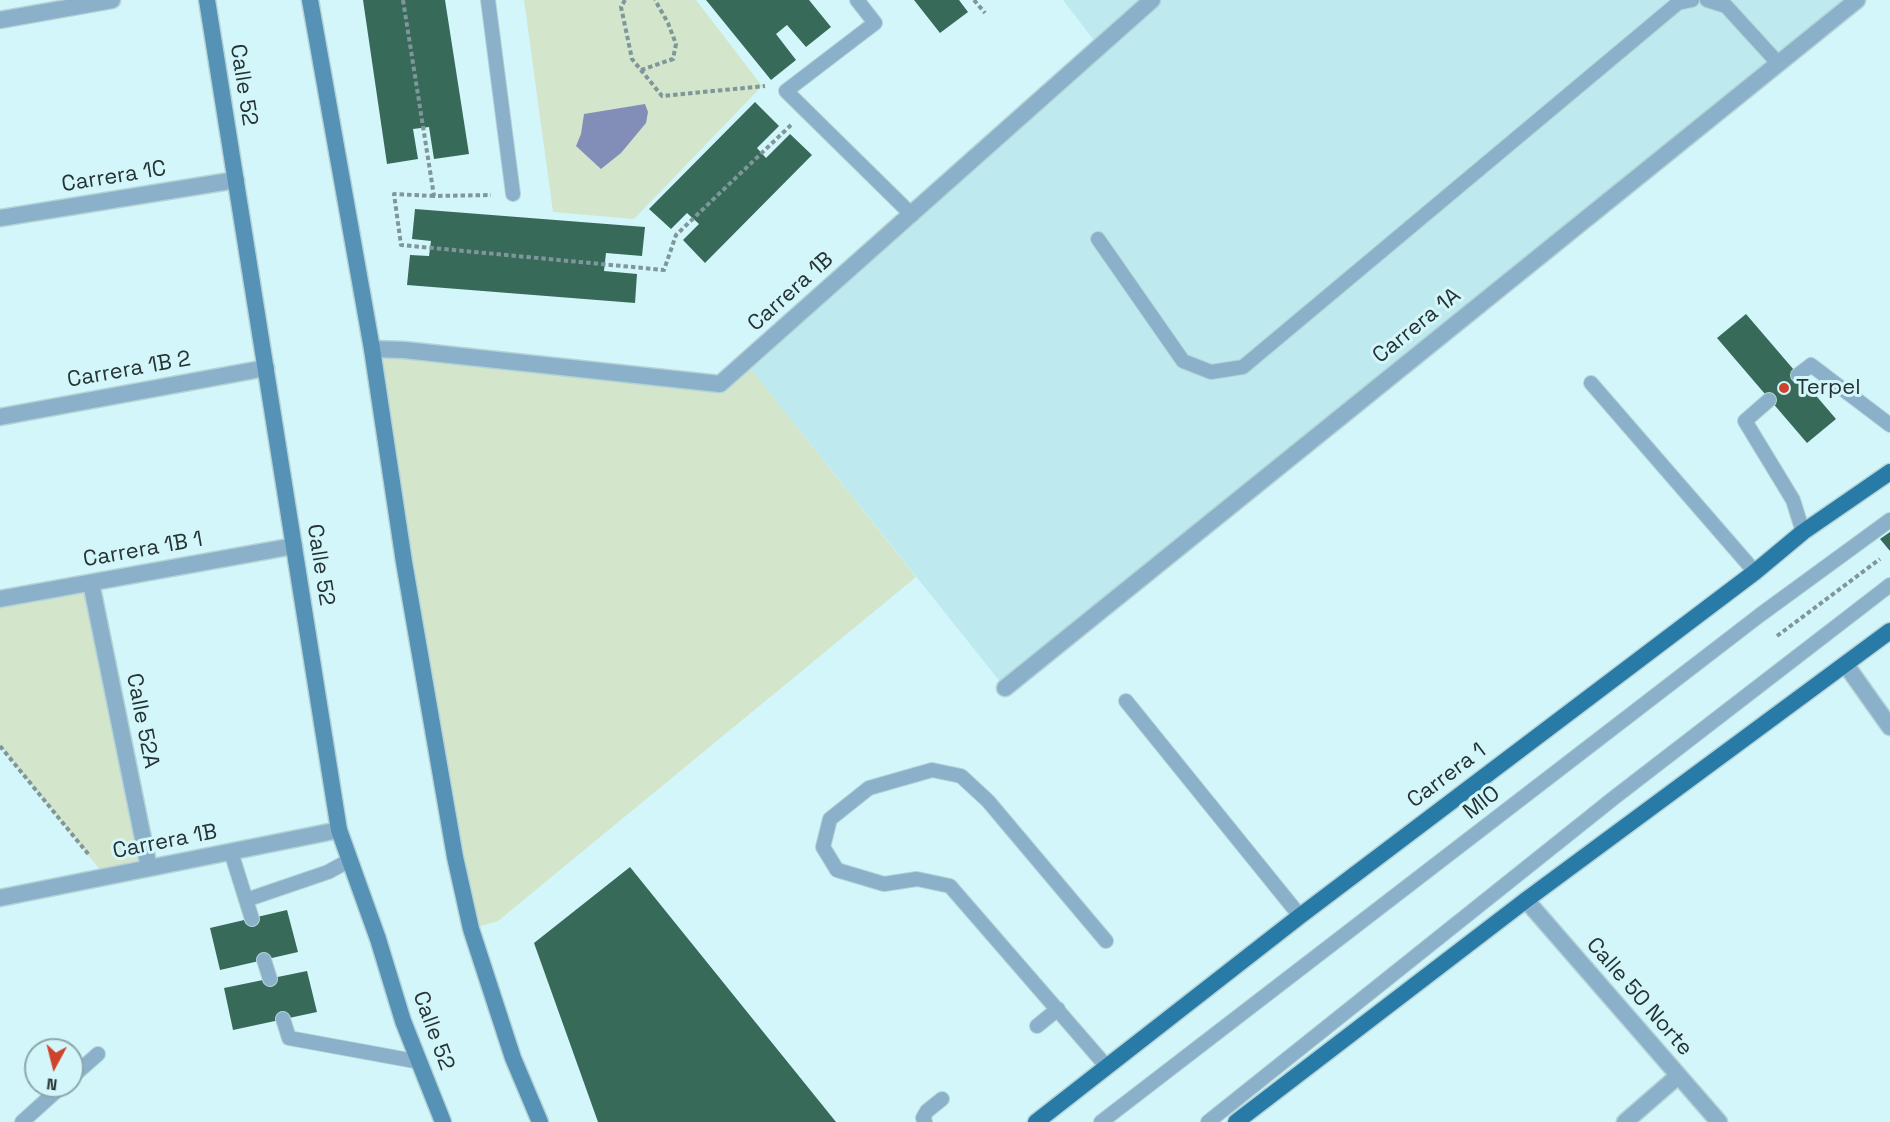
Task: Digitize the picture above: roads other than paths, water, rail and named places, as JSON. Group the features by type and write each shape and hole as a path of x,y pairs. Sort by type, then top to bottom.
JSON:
{"main road":[{"name":"Calle 52","path":"207,0 339,830 378,939 403,1022 443,1122"},
{"path":"310,0 372,349 404,562 455,857 471,929 513,1058 540,1122"},
{"name":"Carrera 1","path":"1036,1122 1300,916 1755,572 1803,532 1890,472"},
{"path":"1236,1122 1526,900 1890,631"}],"street":[{"path":"0,20 112,0"},
{"name":"Carrera 1B","path":"372,349 404,350 720,384 1152,0"},
{"name":"Carrera 1A","path":"1005,688 1857,0"},
{"name":"Carrera 1C","path":"0,218 236,180"},
{"name":"Carrera 1B 2","path":"0,417 266,368"},
{"name":"Carrera 1B 1","path":"0,599 294,546"},
{"name":"Calle 52A","path":"91,583 149,868"},
{"path":"1846,665 1890,727"},
{"name":"Carrera 1B","path":"0,898 339,830"},
{"name":"Calle 50 Norte","path":"1526,900 1719,1122"},
{"path":"1625,1122 1678,1076"}],"lane":[{"path":"488,0 513,194"},
{"path":"857,0 875,23 786,91 912,215"},
{"path":"1098,239 1183,361 1211,372 1243,367 1678,3 1692,0"},
{"path":"1707,0 1726,6 1778,63"},
{"path":"1798,375 1811,365 1890,425"},
{"path":"1591,383 1755,572"},
{"path":"1769,400 1745,421 1793,500 1803,532"},
{"name":"MIO","path":"1101,1122 1750,622 1890,520"},
{"path":"1209,1122 1616,797 1890,585"},
{"path":"1126,701 1300,916"},
{"path":"1106,941 988,801 961,776 932,770 869,788 830,819 823,847 837,870 884,884 917,879 950,886 1107,1067"},
{"path":"231,852 252,919"},
{"path":"246,900 328,872 350,860"},
{"path":"264,960 270,979"},
{"path":"1037,1026 1058,1009"},
{"path":"283,1019 289,1038 420,1062"},
{"path":"84,1066 98,1054"},
{"path":"22,1122 49,1098"},
{"path":"925,1122 923,1118 927,1111 942,1099"}],"place":[{"name":"Terpel","path":"1784,388"}]}
